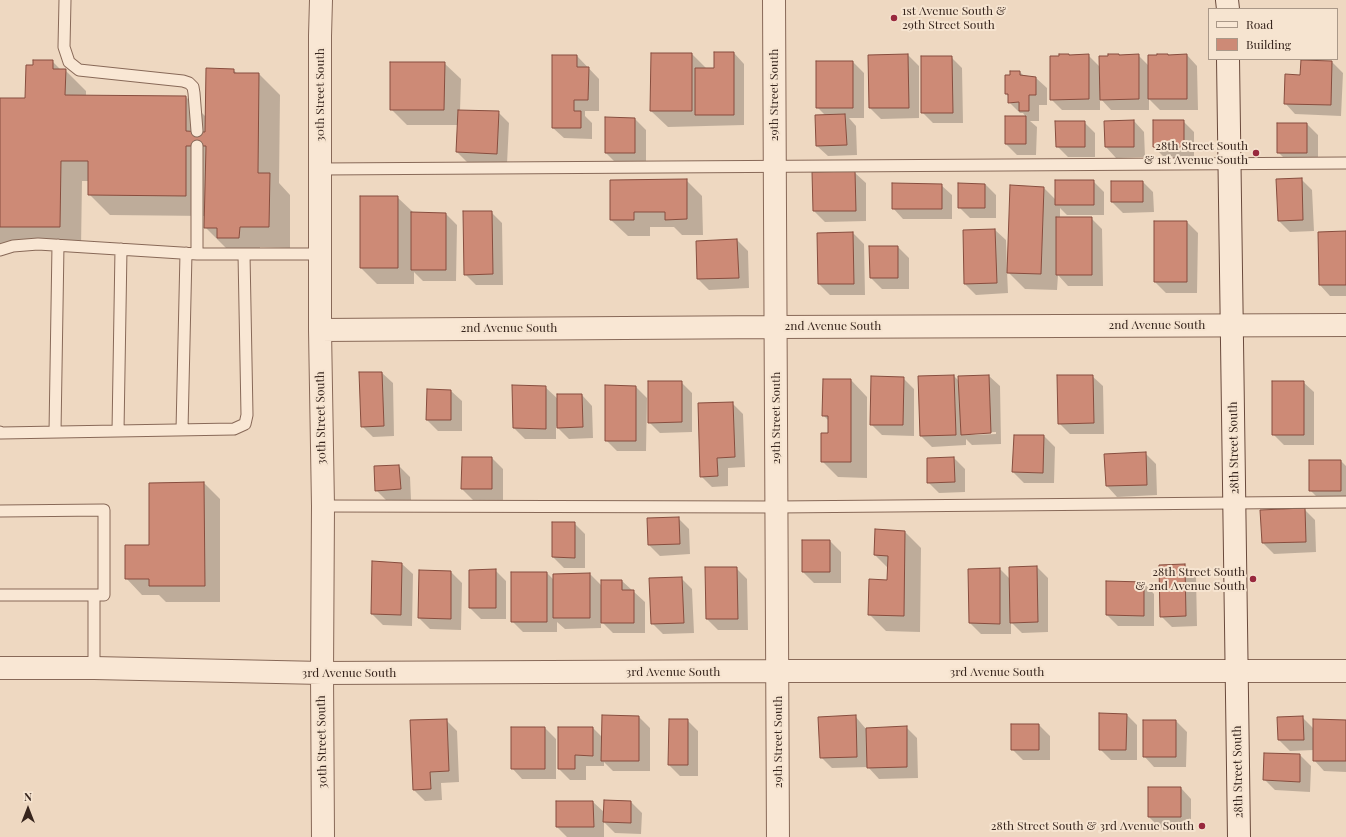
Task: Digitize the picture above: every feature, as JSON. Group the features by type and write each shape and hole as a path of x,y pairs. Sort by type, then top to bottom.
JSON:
{"street":[{"name":"30th Street South","path":"321,0 320,330 323,506 323,837"},
{"name":"29th Street South","path":"774,0 778,837"},
{"name":"28th Street South","path":"1228,60 1233,324 1239,837"},
{"name":"2nd Avenue South","path":"320,330 776,326 1346,325"},
{"name":"3rd Avenue South","path":"0,668 94,668 322,673 1346,671"}],"lane":[{"path":"65,0 64,47 69,62 79,70 183,81 189,83 193,87 197,131"},
{"path":"182,430 197,146"},
{"path":"321,169 1346,163"},
{"path":"0,250 13,246 38,244 191,253 320,254"},
{"path":"55,432 58,245"},
{"path":"118,431 121,249"},
{"path":"0,432 234,429 245,424 247,415 244,254"},
{"path":"323,506 777,507 1346,502"},
{"path":"0,511 104,510 104,594 0,595"},
{"path":"94,594 94,668"}],"building":[{"path":"714,52 734,52 734,115 695,115 695,68 714,68"},
{"path":"651,53 692,53 692,111 650,111"},
{"path":"908,54 909,108 869,108 868,55"},
{"path":"1059,54 1089,54 1089,99 1050,100 1050,56 1059,56"},
{"path":"1108,54 1139,54 1139,99 1100,100 1099,56 1108,56"},
{"path":"1187,54 1187,99 1148,99 1148,55"},
{"path":"552,55 577,55 577,67 589,67 588,100 574,100 574,111 581,111 581,128 552,128"},
{"path":"921,56 952,56 953,113 921,113"},
{"path":"33,60 53,60 53,69 66,69 65,95 186,96 186,131 205,132 206,68 234,69 234,73 259,73 258,173 270,173 269,227 240,227 239,238 217,238 217,228 204,228 206,146 186,146 186,196 88,195 88,161 61,161 60,227 0,227 0,98 25,98 26,65 33,65"},
{"path":"1301,60 1332,61 1331,105 1284,104 1285,74 1300,75"},
{"path":"816,61 853,61 853,108 816,108"},
{"path":"390,62 445,62 444,110 390,110"},
{"path":"1010,71 1020,71 1020,75 1036,77 1036,95 1029,95 1029,111 1019,111 1019,102 1008,103 1008,94 1005,94 1005,75 1010,75"},
{"path":"458,110 499,111 497,154 456,152"},
{"path":"845,114 847,145 816,146 815,115"},
{"path":"1005,116 1026,116 1026,144 1005,144"},
{"path":"605,117 635,118 635,153 605,153"},
{"path":"1134,120 1134,147 1105,147 1104,121"},
{"path":"1153,120 1184,120 1184,147 1153,147"},
{"path":"1055,121 1085,121 1085,147 1056,147"},
{"path":"1277,123 1307,123 1307,153 1277,153"},
{"path":"855,171 856,211 813,211 812,172"},
{"path":"1302,178 1303,220 1278,221 1276,179"},
{"path":"687,179 687,219 665,220 665,212 634,212 634,220 610,220 610,180"},
{"path":"1055,180 1094,180 1094,205 1055,205"},
{"path":"1111,181 1143,181 1143,202 1111,202"},
{"path":"892,183 942,184 942,209 892,209"},
{"path":"958,183 985,184 985,208 958,208"},
{"path":"1010,185 1044,187 1041,274 1007,273"},
{"path":"360,196 398,196 398,268 360,268"},
{"path":"463,211 492,211 493,274 464,275"},
{"path":"411,212 446,213 446,270 411,270"},
{"path":"1056,217 1092,217 1092,275 1056,275"},
{"path":"1154,221 1187,221 1187,282 1154,282"},
{"path":"995,229 997,283 964,284 963,230"},
{"path":"1346,231 1346,285 1319,285 1318,232"},
{"path":"853,232 854,284 818,284 817,233"},
{"path":"737,239 739,278 697,279 696,241"},
{"path":"869,246 898,246 898,278 870,278"},
{"path":"359,372 382,372 384,426 361,427"},
{"path":"954,375 956,435 920,436 918,376"},
{"path":"989,375 991,433 961,435 958,376"},
{"path":"1057,375 1093,375 1094,423 1058,424"},
{"path":"871,376 904,377 903,425 870,425"},
{"path":"823,379 851,379 851,462 821,462 821,433 828,433 828,416 822,416"},
{"path":"648,381 682,381 682,422 648,423"},
{"path":"1272,381 1304,381 1304,435 1272,435"},
{"path":"512,385 546,386 546,429 513,428"},
{"path":"605,385 636,386 636,441 605,441"},
{"path":"427,389 451,390 451,420 426,420"},
{"path":"557,394 582,394 583,427 557,428"},
{"path":"733,402 735,457 717,458 718,476 700,477 698,403"},
{"path":"1014,435 1044,435 1043,473 1012,472"},
{"path":"1146,452 1147,485 1106,486 1104,454"},
{"path":"462,457 492,457 492,489 461,489"},
{"path":"954,457 955,482 927,483 927,458"},
{"path":"1309,460 1341,460 1341,491 1309,491"},
{"path":"399,465 401,489 375,491 374,466"},
{"path":"204,482 205,586 149,586 149,579 125,579 125,545 149,545 149,483"},
{"path":"1305,508 1306,542 1262,543 1260,510"},
{"path":"679,517 680,544 648,545 647,518"},
{"path":"552,522 575,522 575,558 552,557"},
{"path":"875,529 905,531 904,616 868,615 869,579 887,580 888,556 874,555"},
{"path":"802,540 830,540 830,572 802,572"},
{"path":"372,561 402,563 401,615 371,614"},
{"path":"1185,564 1186,616 1160,617 1159,565"},
{"path":"1037,566 1038,622 1010,623 1009,567"},
{"path":"705,567 737,567 738,619 706,619"},
{"path":"1000,568 1000,624 969,623 968,569"},
{"path":"496,569 496,608 469,608 469,570"},
{"path":"419,570 451,571 451,619 418,618"},
{"path":"511,572 547,572 547,622 511,622"},
{"path":"590,573 590,618 553,618 553,574"},
{"path":"682,577 684,623 651,624 649,578"},
{"path":"601,580 622,580 622,590 634,590 634,623 601,623"},
{"path":"1106,581 1144,582 1144,616 1106,615"},
{"path":"1099,713 1127,714 1126,750 1099,750"},
{"path":"602,715 639,716 639,761 601,761"},
{"path":"856,715 857,757 820,758 818,717"},
{"path":"1303,716 1304,740 1278,740 1277,717"},
{"path":"447,719 449,771 430,772 431,789 413,790 410,720"},
{"path":"669,719 688,719 688,765 668,765"},
{"path":"1313,719 1346,720 1346,761 1313,761"},
{"path":"1143,720 1176,720 1176,757 1143,757"},
{"path":"1011,724 1039,724 1039,750 1011,750"},
{"path":"907,726 907,767 867,768 866,728"},
{"path":"511,727 545,727 545,769 511,769"},
{"path":"558,727 593,727 593,756 575,755 575,769 558,769"},
{"path":"1264,753 1300,754 1300,782 1263,780"},
{"path":"1148,787 1181,787 1181,817 1148,817"},
{"path":"604,800 631,801 631,823 603,822"},
{"path":"556,801 593,801 594,827 556,827"}],"place":[{"name":"1st Avenue South & 29th Street South","path":"894,18"},
{"name":"28th Street South & 1st Avenue South","path":"1256,153"},
{"name":"28th Street South & 2nd Avenue South","path":"1253,579"},
{"name":"28th Street South & 3rd Avenue South","path":"1202,826"}]}
